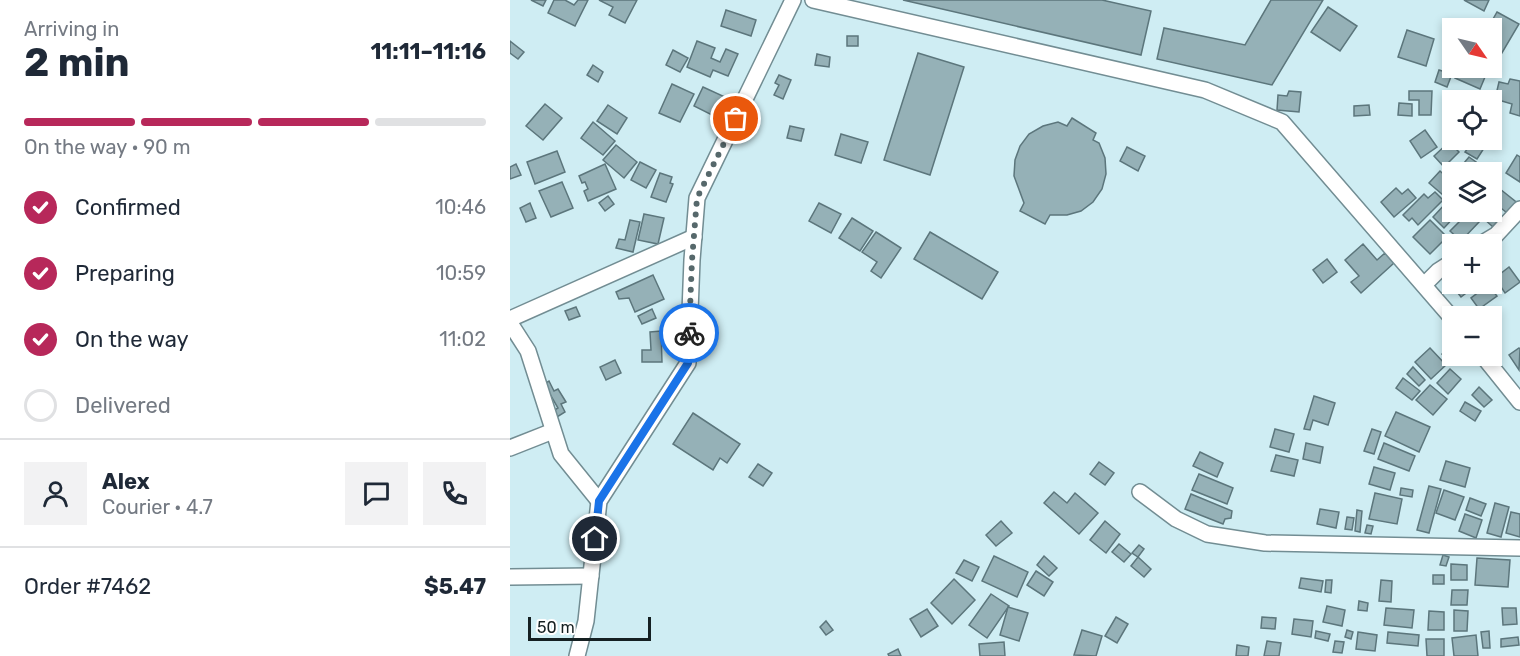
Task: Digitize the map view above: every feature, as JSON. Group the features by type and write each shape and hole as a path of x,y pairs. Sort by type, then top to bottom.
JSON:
{"street":[{"path":"577,656 586,621 599,501 688,363 697,198 793,0"},
{"path":"813,0 1204,90 1282,122 1442,306"},
{"path":"1497,234 1520,209"},
{"path":"599,501 561,454 528,351 510,321 694,237"},
{"path":"1425,284 1442,268"},
{"path":"1491,366 1520,402"},
{"path":"510,448 553,431"},
{"path":"1140,492 1176,519 1207,534 1254,541 1520,548"},
{"path":"510,577 591,576"}],"building":[{"path":"531,0 546,0 543,6"},
{"path":"554,0 565,0 574,5 578,0 588,0 575,26 548,13"},
{"path":"599,0 637,0 625,23 609,15 613,7"},
{"path":"903,0 1102,0 1151,11 1141,55"},
{"path":"1271,0 1323,0 1272,85 1157,59 1164,28 1245,45"},
{"path":"1464,0 1489,0 1484,11"},
{"path":"1328,7 1357,26 1340,51 1311,32"},
{"path":"726,10 756,20 751,36 721,26"},
{"path":"1497,12 1519,24 1502,53 1502,18 1494,18"},
{"path":"1407,30 1434,39 1426,66 1398,57"},
{"path":"847,36 858,36 858,46 847,46"},
{"path":"510,41 524,52 518,59 510,53"},
{"path":"697,41 715,48 711,58 720,62 726,49 738,54 728,76 713,70 710,77 687,67"},
{"path":"673,50 688,58 680,72 666,65"},
{"path":"918,53 964,67 930,175 884,160"},
{"path":"817,54 830,57 829,67 815,65"},
{"path":"593,65 603,72 598,82 587,75"},
{"path":"1439,70 1442,71 1442,78 1450,78 1447,87 1435,82"},
{"path":"779,75 791,80 783,99 774,95 779,85 775,83"},
{"path":"1455,78 1485,78 1480,89"},
{"path":"1510,79 1520,81 1520,116 1510,113 1512,104 1502,101 1502,90 1497,90 1499,82 1508,84"},
{"path":"672,84 694,94 680,122 659,113"},
{"path":"703,87 725,97 716,117 694,106"},
{"path":"1289,91 1301,92 1299,112 1277,110 1278,95 1287,96"},
{"path":"1409,91 1432,91 1431,115 1419,115 1419,100 1409,100"},
{"path":"1399,103 1412,104 1412,116 1398,115"},
{"path":"545,104 562,118 543,140 526,126"},
{"path":"608,105 627,118 617,134 597,121"},
{"path":"1369,105 1370,115 1354,116 1354,106"},
{"path":"1072,118 1096,133 1093,140 1099,143 1105,158 1106,174 1102,189 1093,202 1081,211 1067,215 1050,215 1045,224 1020,211 1024,203 1014,176 1015,160 1020,146 1029,134 1043,126 1058,122 1067,126"},
{"path":"593,122 615,141 603,155 581,138"},
{"path":"790,126 804,129 801,141 787,138"},
{"path":"1425,130 1437,147 1421,158 1410,141"},
{"path":"841,134 868,142 861,163 835,155"},
{"path":"616,145 637,162 624,178 603,160"},
{"path":"1127,147 1145,156 1138,171 1120,161"},
{"path":"1442,149 1459,152 1449,162 1442,162 1442,165 1434,156"},
{"path":"1466,150 1483,150 1477,159 1465,152"},
{"path":"557,151 565,172 535,184 527,162"},
{"path":"1517,155 1520,157 1520,182 1506,173"},
{"path":"1469,157 1476,162 1465,162"},
{"path":"640,162 656,170 646,188 631,180"},
{"path":"516,164 521,175 510,179 510,167"},
{"path":"605,164 616,189 588,201 584,191 588,189 579,176"},
{"path":"1440,171 1442,173 1442,194 1429,183"},
{"path":"660,173 672,177 670,183 673,184 666,202 651,197"},
{"path":"562,182 573,208 551,217 539,191"},
{"path":"1396,188 1402,194 1408,189 1416,198 1394,217 1381,202"},
{"path":"1502,191 1520,205 1512,217 1502,209"},
{"path":"1435,192 1442,201 1418,225 1412,218 1409,221 1403,215 1424,194 1428,198"},
{"path":"608,196 614,204 605,211 599,203"},
{"path":"530,203 536,218 526,222 520,208"},
{"path":"819,203 841,214 831,233 809,221"},
{"path":"1442,207 1442,222 1450,222 1444,228 1433,217"},
{"path":"644,214 664,218 658,244 638,240"},
{"path":"852,218 873,231 860,251 839,238"},
{"path":"630,220 640,222 633,252 616,248 619,239 625,240"},
{"path":"1430,220 1444,234 1442,234 1442,242 1430,254 1413,237"},
{"path":"1459,222 1479,222 1468,234 1453,234 1450,231"},
{"path":"1487,222 1497,222 1493,227"},
{"path":"876,232 901,248 881,278 871,271 877,262 862,252"},
{"path":"930,232 998,272 982,299 914,259"},
{"path":"1363,244 1377,260 1385,253 1394,263 1361,293 1351,282 1359,276 1345,260"},
{"path":"1327,259 1337,272 1323,283 1313,270"},
{"path":"1509,267 1520,282 1505,293 1502,288 1502,272"},
{"path":"653,275 664,299 635,312 629,298 619,299 616,292"},
{"path":"1476,294 1495,294 1497,296 1483,306 1477,306 1471,298"},
{"path":"576,307 580,316 569,320 565,311"},
{"path":"652,309 656,318 642,324 638,316"},
{"path":"661,331 662,362 642,362 642,350 651,350 650,332"},
{"path":"1430,348 1442,361 1442,366 1445,366 1431,379 1415,362"},
{"path":"1520,349 1519,370 1509,355"},
{"path":"615,360 621,373 606,380 600,367"},
{"path":"1413,367 1425,380 1419,386 1407,374"},
{"path":"1450,369 1461,379 1448,394 1437,383"},
{"path":"1403,378 1420,391 1412,400 1396,388"},
{"path":"549,381 554,391 558,389 566,402 561,404 565,412 557,417 553,411 558,408 544,384"},
{"path":"1430,385 1447,399 1433,415 1416,400"},
{"path":"1479,387 1492,400 1484,407 1472,395"},
{"path":"1314,396 1335,403 1328,425 1313,420 1310,430 1304,429"},
{"path":"1465,402 1481,411 1475,421 1460,411"},
{"path":"1396,412 1430,427 1419,452 1385,436"},
{"path":"693,413 740,444 727,463 720,458 713,470 673,444"},
{"path":"1275,429 1294,434 1289,452 1270,447"},
{"path":"1372,429 1381,432 1374,454 1364,451"},
{"path":"1306,443 1323,447 1320,463 1303,459"},
{"path":"1384,443 1415,456 1409,471 1378,459"},
{"path":"1200,452 1223,463 1217,477 1193,466"},
{"path":"1276,455 1298,460 1294,476 1271,471"},
{"path":"1446,461 1470,468 1465,487 1440,480"},
{"path":"1099,462 1114,473 1105,485 1090,474"},
{"path":"758,464 772,473 763,486 749,477"},
{"path":"1374,467 1395,473 1390,490 1369,484"},
{"path":"1199,474 1233,488 1227,504 1192,490"},
{"path":"1429,486 1441,489 1429,533 1417,530"},
{"path":"1401,488 1413,490 1412,497 1400,495"},
{"path":"1444,490 1464,497 1455,520 1436,513"},
{"path":"1054,492 1067,503 1075,493 1098,513 1079,534 1044,503"},
{"path":"1375,493 1402,499 1397,524 1369,519"},
{"path":"1191,494 1232,511 1231,518 1225,519 1223,524 1185,509"},
{"path":"1470,498 1486,504 1481,516 1466,510"},
{"path":"1495,503 1509,507 1501,537 1487,533"},
{"path":"1320,509 1339,512 1336,528 1317,524"},
{"path":"1357,510 1362,511 1360,532 1355,531"},
{"path":"1511,512 1520,514 1520,537 1506,533"},
{"path":"1465,514 1482,520 1476,538 1459,531"},
{"path":"1347,517 1354,518 1352,530 1345,529"},
{"path":"1001,521 1012,533 996,546 986,535"},
{"path":"1105,521 1120,534 1106,553 1090,540"},
{"path":"1367,525 1373,526 1371,534 1365,533"},
{"path":"1119,544 1131,554 1124,562 1112,552"},
{"path":"1139,545 1144,549 1138,557 1132,553"},
{"path":"1443,555 1449,557 1446,566 1440,565"},
{"path":"994,556 1028,572 1017,597 982,581"},
{"path":"1044,556 1057,568 1049,576 1037,565"},
{"path":"1138,557 1151,569 1144,577 1131,566"},
{"path":"1477,558 1510,560 1508,587 1475,585"},
{"path":"964,560 979,567 972,581 956,573"},
{"path":"1451,564 1467,565 1467,580 1451,580"},
{"path":"1036,571 1053,582 1044,596 1027,585"},
{"path":"1433,575 1444,575 1444,584 1433,584"},
{"path":"1301,578 1323,581 1321,592 1299,588"},
{"path":"954,579 975,600 952,624 931,603"},
{"path":"1326,580 1332,580 1331,593 1325,592"},
{"path":"1381,580 1392,581 1391,602 1379,601"},
{"path":"1452,590 1468,590 1467,605 1451,605"},
{"path":"991,594 1009,606 987,638 969,625"},
{"path":"1359,601 1368,603 1367,611 1358,610"},
{"path":"1327,606 1345,610 1342,626 1323,622"},
{"path":"1008,607 1028,613 1019,641 1000,635"},
{"path":"1386,608 1414,610 1412,628 1384,625"},
{"path":"1502,608 1516,608 1517,624 1503,625"},
{"path":"927,609 938,626 921,637 910,619"},
{"path":"1454,610 1468,611 1467,631 1454,631"},
{"path":"1429,611 1444,612 1444,630 1428,630"},
{"path":"1116,617 1128,624 1117,643 1105,636"},
{"path":"1262,617 1276,618 1275,629 1261,628"},
{"path":"1294,619 1313,621 1311,637 1292,634"},
{"path":"826,621 833,630 826,635 820,627"},
{"path":"1082,630 1102,636 1096,656 1074,655"},
{"path":"1347,630 1353,632 1351,639 1345,637"},
{"path":"1316,631 1330,634 1328,641 1315,638"},
{"path":"1489,631 1490,648 1483,648 1481,632"},
{"path":"1358,632 1377,635 1375,651 1356,649"},
{"path":"1388,632 1419,635 1418,646 1387,643"},
{"path":"1476,635 1478,656 1454,656 1452,638"},
{"path":"1518,637 1519,645 1501,647 1501,639"},
{"path":"1426,639 1444,639 1444,656 1427,656"},
{"path":"1267,641 1281,643 1279,656 1264,656"},
{"path":"1335,641 1344,642 1342,653 1333,652"},
{"path":"1004,642 1005,656 980,656 979,644"},
{"path":"1237,645 1249,647 1248,656 1236,656"},
{"path":"898,649 901,656 889,656 888,654"}],"way so far":[{"path":"689,333 697,198 736,119"}],"route":[{"path":"595,539 599,501 688,363 689,333"}]}
